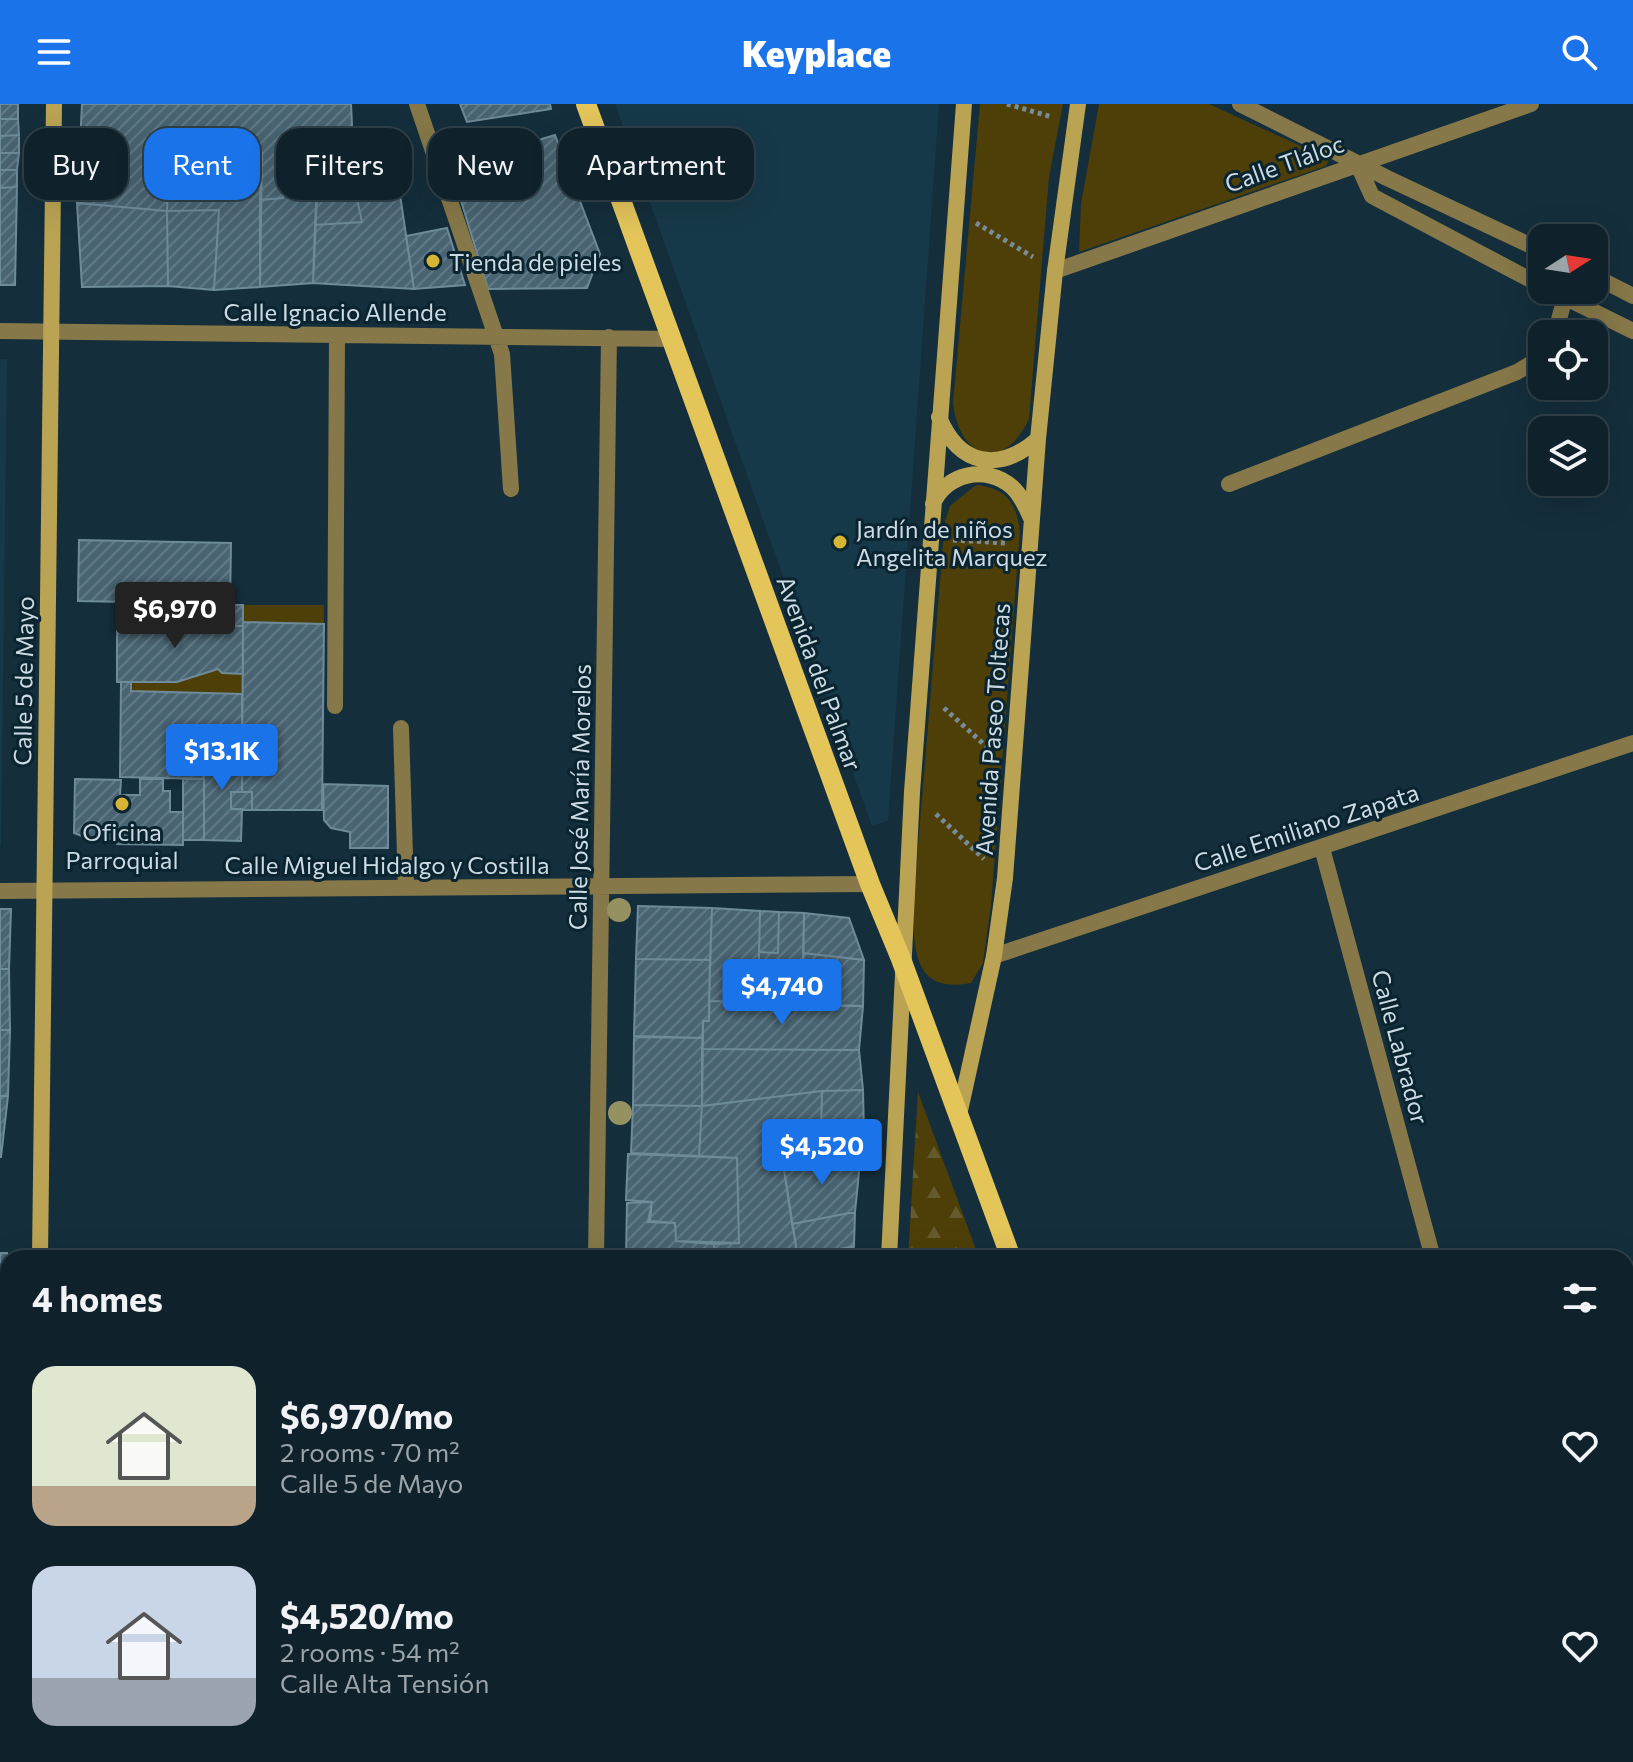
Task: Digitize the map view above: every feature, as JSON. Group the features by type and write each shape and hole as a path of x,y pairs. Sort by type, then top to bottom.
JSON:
{"main road":[{"name":"Avenida del Palmar","path":"586,104 870,884 901,959 1008,1250"}],"street":[{"name":"Calle 5 de Mayo","path":"40,1250 54,104"},
{"path":"417,104 502,354 511,489"},
{"path":"889,1250 901,959 930,509 964,104"},
{"name":"Avenida Paseo Toltecas","path":"959,1115 994,956 1005,878 1038,439 1055,271 1078,104"},
{"path":"1240,104 1528,244"},
{"name":"Calle Tláloc","path":"1055,271 1531,104"},
{"path":"1357,163 1372,196 1528,279"},
{"path":"1608,283 1633,296"},
{"path":"1583,304 1633,331"},
{"name":"Calle Ignacio Allende","path":"0,331 671,339"},
{"path":"335,706 337,336"},
{"name":"Calle José María Morelos","path":"596,1250 609,337"},
{"path":"1229,484 1528,365"},
{"path":"938,415 946,436 961,451 981,460 1012,457 1038,439"},
{"path":"930,509 938,492 953,479 973,474 993,476 1010,485 1024,501 1032,520"},
{"path":"401,728 406,887"},
{"name":"Calle Emiliano Zapata","path":"994,956 1633,743"},
{"name":"Calle Labrador","path":"1322,848 1431,1250"},
{"name":"Calle Miguel Hidalgo y Costilla","path":"0,891 870,884"}],"path":[{"path":"1007,104 1074,124"},
{"path":"955,210 1055,271"},
{"path":"929,538 1030,544"},
{"path":"919,686 1013,771"},
{"path":"912,792 1005,878"}],"shaded area":[{"name":"Jardín de niños Angelita Marquez","path":"615,104 939,104 888,821 872,826 649,200 754,200 754,128 624,128"},
{"path":"0,359 7,359 1,846 0,846"}],"green space":[{"path":"980,104 1063,104 1049,177 1029,419 1019,436 996,452 984,452 973,447 964,437 953,403"},
{"path":"1099,104 1209,104 1329,159 1326,166 1079,252 1081,204"},
{"path":"976,485 995,489 1008,498 1016,512 1020,531 991,905 983,963 971,983 952,985 938,982 921,966 914,939 913,907 945,521 950,506"},
{"path":"243,605 324,605 324,624 243,622"},
{"path":"218,669 222,673 243,674 242,694 131,691 131,682 177,682"},
{"path":"918,1092 976,1250 908,1250"}],"building":[{"path":"0,104 18,104 18,119 0,119"},
{"path":"82,104 351,104 352,128 276,128 276,199 260,200 260,128 144,128 144,200 167,200 167,211 77,203 77,200 128,200 128,128 81,128"},
{"path":"460,104 550,104 551,109 467,122"},
{"path":"0,119 18,119 19,135 0,136"},
{"path":"19,135 19,153 0,153 0,136"},
{"path":"555,135 558,143 558,200 580,200 600,254 587,288 488,289 461,200 542,200 542,139"},
{"path":"0,153 19,153 17,170 0,170"},
{"path":"262,153 260,287 214,290 219,210 167,211 167,200 260,200"},
{"path":"0,170 17,170 17,187 0,188"},
{"path":"17,187 15,285 0,285 0,188"},
{"path":"260,200 317,200 313,283 260,287"},
{"path":"316,200 357,200 362,222 315,225"},
{"path":"357,200 401,200 414,289 313,283 315,225 362,222"},
{"path":"77,203 167,211 168,286 82,287"},
{"path":"219,210 214,290 168,286 167,211"},
{"name":"Tienda de pieles","path":"447,228 465,285 414,289 406,236"},
{"path":"79,540 231,543 230,604 78,601"},
{"path":"117,602 243,605 243,626 224,626 219,631 173,618 117,618"},
{"path":"117,618 173,618 219,631 224,626 243,626 243,674 222,673 218,669 177,682 117,682"},
{"path":"243,622 324,624 322,810 252,810 252,792 242,792"},
{"path":"121,682 131,682 131,691 242,694 242,746 204,745 204,779 120,777"},
{"path":"204,745 242,746 242,792 231,792 231,809 242,809 241,841 204,840"},
{"path":"183,778 204,779 204,840 183,840"},
{"name":"Oficina Parroquial","path":"75,779 121,780 120,795 140,795 140,779 163,779 163,791 170,791 170,812 183,812 183,845 117,844 117,839 87,838 74,833"},
{"path":"323,784 388,786 388,848 350,848 350,832 331,828 324,820"},
{"path":"231,792 252,792 252,810 231,809"},
{"path":"638,906 712,908 710,960 636,959"},
{"path":"712,908 760,911 758,1002 709,1001"},
{"path":"0,909 11,909 9,969 0,969"},
{"path":"760,911 779,912 778,953 759,952"},
{"path":"779,912 804,913 803,1006 758,1002 759,952 778,953"},
{"path":"804,913 849,918 864,960 803,953"},
{"path":"803,953 864,960 863,1006 803,1006"},
{"path":"636,959 710,960 709,1021 703,1021 703,1038 634,1036"},
{"path":"0,969 9,969 10,1030 0,1030"},
{"path":"709,1001 863,1006 859,1050 702,1049 703,1021 709,1021"},
{"path":"0,1030 10,1030 8,1096 0,1096"},
{"path":"634,1037 703,1038 702,1106 633,1105"},
{"path":"702,1049 859,1050 863,1090 822,1091 702,1106"},
{"path":"863,1090 864,1134 821,1134 822,1091"},
{"path":"822,1091 821,1134 864,1134 861,1153 783,1163 797,1250 714,1250 714,1244 739,1243 737,1158 699,1156 702,1106"},
{"path":"0,1096 8,1096 1,1157 0,1157"},
{"path":"633,1105 702,1106 699,1156 631,1153"},
{"path":"861,1153 855,1212 792,1224 783,1163"},
{"path":"628,1154 737,1158 739,1243 676,1241 675,1223 650,1221 652,1202 626,1200"},
{"path":"652,1202 648,1222 675,1223 676,1241 714,1244 714,1250 626,1250 627,1203"},
{"path":"855,1212 854,1246 835,1250 797,1250 792,1224"}],"place":[{"name":"Tienda de pieles","path":"433,261"},
{"name":"Jardín de niños Angelita Marquez","path":"840,542"},
{"name":"Oficina Parroquial","path":"122,804"}]}
